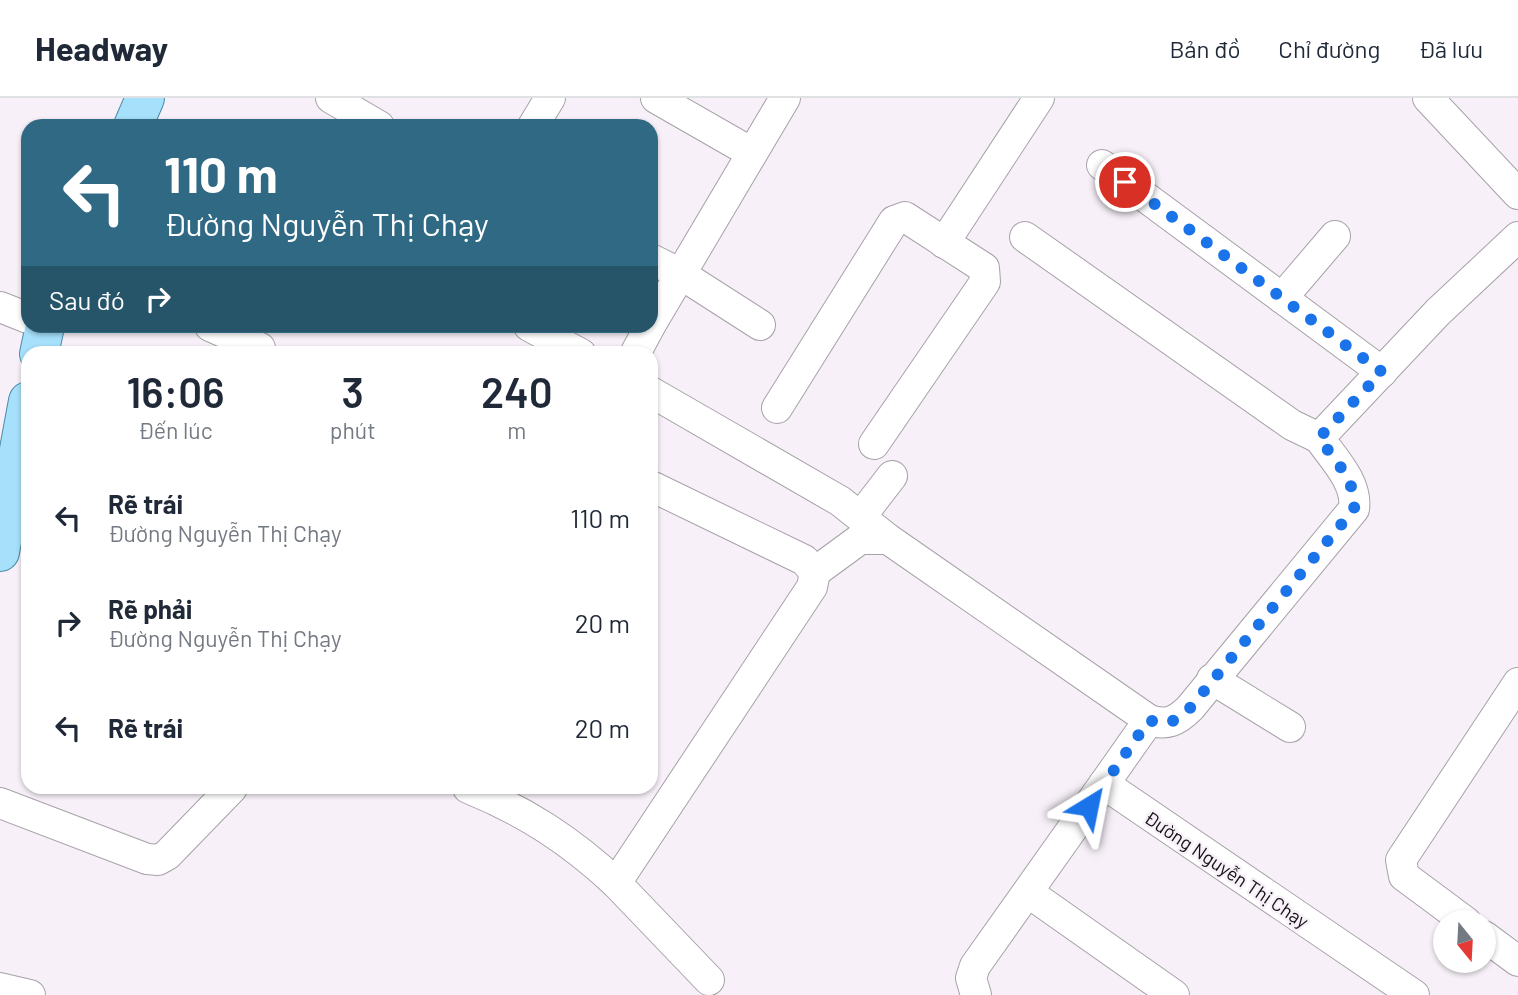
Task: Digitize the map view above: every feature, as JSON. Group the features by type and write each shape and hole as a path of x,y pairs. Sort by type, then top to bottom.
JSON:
{"main road":[{"path":"136,119 145,98"},
{"path":"0,551 21,456"}],"street":[{"path":"331,98 367,119"},
{"path":"537,119 550,98"},
{"path":"656,98 751,153"},
{"path":"658,312 785,98"},
{"path":"944,243 1039,98"},
{"path":"1428,98 1518,194"},
{"path":"1102,165 1382,372"},
{"path":"777,408 894,221 905,217 984,268 985,282 874,444"},
{"path":"1282,298 1335,236"},
{"path":"658,396 862,515 888,539 1149,720 1160,724 1177,721 1354,509 1356,496 1319,438 1292,425 1025,237"},
{"path":"1319,438 1438,312 1518,237"},
{"path":"658,262 760,324"},
{"path":"0,307 21,315"},
{"path":"226,333 255,346"},
{"path":"542,333 566,346"},
{"path":"862,515 892,476"},
{"path":"658,489 804,560 814,572"},
{"path":"616,883 812,587 814,572 860,539 888,539"},
{"path":"1212,679 1290,727"},
{"path":"1450,910 1404,876 1401,860 1518,683"},
{"path":"976,995 971,978 975,966 1149,720"},
{"name":"Đường Nguyễn Thị Chạy","path":"1104,784 1414,995"},
{"path":"0,803 147,859 158,860 167,855 226,794"},
{"path":"483,794 554,830 616,883 709,980"},
{"path":"1029,893 1174,995"},
{"path":"1496,945 1518,961"},
{"path":"0,988 30,995"}],"route":[{"path":"1089,806 1149,720 1160,724 1177,721 1190,708 1354,509 1356,496 1351,485 1319,438 1382,372 1125,182"}]}
